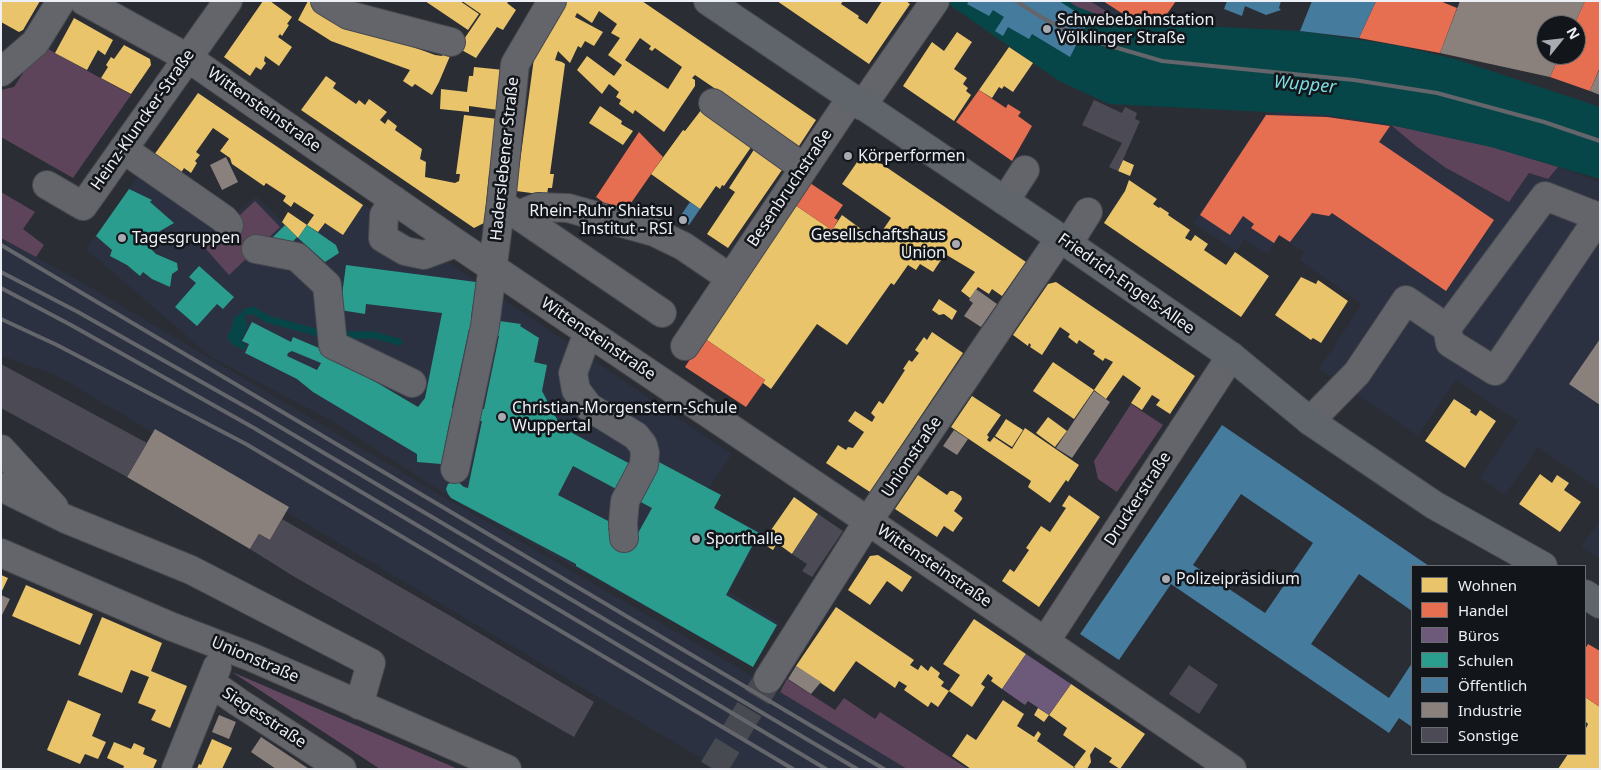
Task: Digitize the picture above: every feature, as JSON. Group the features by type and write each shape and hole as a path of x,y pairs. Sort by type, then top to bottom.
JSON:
{"main road":[{"name":"Friedrich-Engels-Allee","path":"708,1 1231,356 1310,421 1434,506 1541,565"}],"street":[{"path":"1,72 35,43 61,1"},
{"name":"Wittensteinstraße","path":"84,1 188,58 456,243 1232,769"},
{"name":"Heinz-Kluncker-Straße","path":"47,185 83,206 228,1"},
{"path":"325,1 348,15 450,42"},
{"name":"Haderslebener Straße","path":"455,469 484,333 493,268 509,209 515,64 552,1"},
{"name":"Besenbruchstraße","path":"685,346 804,168 935,1"},
{"path":"713,103 804,168"},
{"path":"123,149 224,219 229,225"},
{"path":"1005,201 1025,170"},
{"path":"1310,421 1357,374 1406,300 1448,328 1450,343 1495,371 1599,217 1545,196 1448,328"},
{"path":"394,200 384,214 383,238 406,251 424,255 456,243"},
{"path":"509,209 538,207 568,208 654,232 683,246 730,278"},
{"path":"509,209 662,313"},
{"name":"Unionstraße","path":"768,679 868,521 1064,241 1088,212"},
{"path":"256,249 297,258 327,286 333,346 412,383"},
{"path":"588,332 573,373 576,390 588,407 636,436 643,445 645,453 644,465 625,500 624,538"},
{"name":"Druckerstraße","path":"1045,642 1231,356"},
{"path":"1,449 66,519"},
{"path":"1,487 66,519 191,570 370,663 359,705"},
{"name":"Unionstraße","path":"1,553 161,622 224,646 507,769"},
{"path":"176,769 224,646"},
{"name":"Siegesstraße","path":"211,682 238,702 342,769"}],"shaded area":[{"path":"1068,1 1090,1 1111,14 1134,21 1109,19 1077,7"},
{"path":"1090,1 1175,1 1134,21 1111,14"},
{"path":"41,45 131,95 73,178 1,137 1,90 14,87"},
{"path":"1268,111 1326,115 1391,125 1446,168 1509,202 1529,173 1548,179 1558,167 1600,182 1600,490 1538,447 1505,495 1480,478 1518,421 1456,380 1418,436 1319,369 1362,304 1299,260 1304,252 1279,236 1267,254 1244,239 1236,251 1193,223"},
{"path":"1391,125 1492,147 1558,167 1548,179 1529,173 1509,202 1446,168"},
{"name":"Christian-Morgenstern-Schule Wuppertal","path":"142,171 217,229 256,196 299,238 333,184 732,454 709,488 714,508 761,532 729,592 780,623 752,666 462,505 336,423 211,357 86,249"},
{"path":"1,192 35,212 23,229 44,245 36,257 1,238"},
{"path":"255,201 280,227 229,275 205,248"},
{"path":"1,238 78,280 432,490 780,692 907,769 719,769 56,375 1,356"},
{"path":"1131,404 1163,425 1117,492 1098,479 1094,461"},
{"path":"1600,520 1600,559 1581,547"},
{"path":"232,672 458,769 380,769"},
{"path":"787,679 835,710 844,698 875,719 880,712 968,769 907,769 780,692"}],"water":[{"name":"Wupper","path":"944,1 1068,1 1077,7 1109,19 1160,24 1300,31 1401,46 1455,59 1600,107 1600,179 1491,147 1391,125 1326,115 1109,104 1059,81"},
{"path":"246,312 244,317 248,325 241,341 246,345 244,350 231,344 227,336 231,330 234,318"}],"building: Wohnen":[{"path":"1,1 40,1 23,30 19,32 1,22"},
{"path":"263,1 270,1 292,17 282,36 280,34 278,37 292,47 279,66 265,56 264,61 266,63 261,70 256,67 250,76 224,57"},
{"path":"308,1 312,1 353,25 435,55 442,56 447,46 453,49 432,95 415,84 412,87 403,81 410,70 331,41 298,20"},
{"path":"425,1 460,1 479,14 468,30"},
{"path":"462,1 509,1 507,3 516,10 503,30 497,27 476,58 458,48 481,14"},
{"path":"561,1 642,1 816,120 799,146 787,138 784,142 773,134 776,130 695,75 692,78 695,80 695,86 664,132 635,110 633,114 619,104 621,100 616,97 619,92 609,84 602,94 577,70 587,56 614,76 622,65 608,55 620,38 611,33 617,24 599,11 592,23 577,13 575,17 603,32 594,46 585,41 581,48 578,46 570,63 558,51 555,60 565,64 550,174 554,174 552,188 548,188 547,195 516,191 534,58","holes":["640,38 651,46 649,49 652,51 655,48 682,67 668,89 625,60"]},
{"path":"777,1 843,1 841,4 867,24 882,1 906,1 910,4 869,64"},
{"path":"74,18 113,40 105,55 98,50 87,70 55,53"},
{"path":"957,32 972,42 954,69 967,78 963,84 968,88 966,91 971,95 954,121 903,86 932,42 944,51"},
{"path":"124,45 150,59 151,65 131,94 101,78 108,67 106,65 111,57 114,59"},
{"path":"1009,47 1033,63 1013,92 1004,86 1002,89 999,87 992,98 979,90"},
{"path":"474,67 504,70 498,110 469,106 469,112 440,109 441,89 467,92 469,76 473,76"},
{"path":"326,76 336,83 333,88 356,104 359,100 365,105 369,99 387,112 380,120 385,124 388,119 397,126 395,130 422,149 420,159 426,162 425,177 455,183 459,181 460,174 456,174 464,115 498,119 484,223 474,228 301,110"},
{"path":"198,93 363,205 343,235 325,223 318,232 307,225 314,215 294,202 291,207 283,201 286,196 266,183 264,186 232,164 230,158 220,151 229,139 213,128 196,152 200,155 195,161 197,163 191,173 184,168 179,176 154,155"},
{"path":"705,105 756,140 724,186 722,185 720,189 716,186 700,209 651,174 683,130 685,131"},
{"path":"600,106 622,121 621,124 633,131 623,145 589,123"},
{"path":"755,148 784,167 728,248 707,234 735,192 729,188"},
{"path":"864,152 1026,262 1002,296 992,289 989,294 978,287 970,298 961,291 975,272 945,254 933,272 920,264 916,270 908,265 894,285 891,283 847,345 817,324 771,389 763,383 765,380 704,338 795,205 832,230 842,215 876,240 891,218 842,184"},
{"path":"1123,160 1134,165 1130,176 1118,171"},
{"path":"1129,180 1157,199 1153,204 1169,213 1168,215 1190,230 1185,238 1191,241 1195,235 1208,244 1204,250 1226,265 1235,252 1269,276 1241,317 1104,223 1125,191"},
{"path":"288,212 307,225 298,238 282,222"},
{"path":"1301,277 1316,284 1318,280 1348,301 1321,343 1313,338 1311,340 1275,315"},
{"path":"1056,282 1195,376 1170,414 1156,405 1160,400 1152,395 1142,410 1131,403 1141,388 1123,375 1106,399 1094,390 1113,362 1105,358 1103,361 1093,354 1095,351 1079,340 1077,344 1068,337 1070,334 1060,327 1042,355 1030,347 1029,343 1028,346 1013,335 1048,284"},
{"path":"939,299 957,311 952,320 944,314 939,315 932,310"},
{"path":"932,332 963,353 870,492 826,463 838,445 846,450 848,447 853,448 864,432 848,421 855,411 872,422 875,417 871,413 879,401 883,404 905,370 903,369 909,360 912,362 919,353 915,350 924,337 927,340"},
{"path":"1053,362 1094,390 1074,419 1033,391"},
{"path":"972,396 1001,415 987,435 989,437 987,440 990,442 994,437 1012,449 1025,428 1079,465 1068,482 1066,480 1050,503 1028,487 1031,481 951,427"},
{"path":"1454,399 1471,410 1470,412 1476,416 1480,410 1496,421 1465,468 1425,441"},
{"path":"1048,417 1067,431 1055,447 1036,433"},
{"path":"1006,419 1023,430 1012,447 995,436"},
{"path":"1540,474 1552,483 1557,475 1569,483 1564,490 1581,502 1560,532 1519,504"},
{"path":"918,475 947,495 950,491 953,491 961,496 962,499 954,511 963,518 953,532 944,526 937,537 895,509"},
{"path":"1069,495 1100,517 1039,607 1002,581 1010,569 1014,572 1029,550 1026,548 1041,526 1050,532 1066,508 1062,506"},
{"path":"794,497 818,514 792,554 777,543 773,550 762,543"},
{"path":"878,555 912,577 902,592 887,581 870,605 848,590 870,556"},
{"path":"1,575 8,578 1,593"},
{"path":"26,585 93,614 80,645 12,616"},
{"path":"836,607 914,660 910,665 918,670 921,665 928,671 931,666 940,673 938,677 944,682 941,686 949,691 938,707 931,702 928,707 904,690 907,686 899,681 895,688 856,661 834,692 796,666"},
{"path":"102,617 162,643 151,671 187,686 170,728 151,720 156,710 138,703 149,677 131,670 122,693 78,675"},
{"path":"974,619 1026,654 1002,689 991,681 993,678 988,674 981,684 985,687 972,707 949,691 960,675 943,664"},
{"path":"1071,684 1145,734 1120,769 1109,762 1112,758 1095,747 1090,755 1091,762 1087,769 1077,769 1074,767 1086,751 1063,735 1067,728 1049,715"},
{"path":"1586,698 1600,707 1600,769 1558,769 1567,755 1586,755 1586,728 1588,724 1586,722"},
{"path":"68,700 101,714 92,736 106,742 98,759 85,754 80,764 47,750"},
{"path":"1003,700 1024,714 1017,726 1034,737 1038,731 1041,734 1037,741 1074,767 1073,769 971,769 952,756 967,734 976,740"},
{"path":"1038,708 1049,715 1044,722 1034,715"},
{"path":"212,739 232,748 222,769 197,769 199,764 201,765"},
{"path":"114,742 131,749 134,743 145,748 143,754 157,760 153,769 123,769 124,766 107,758"}],"building: Handel":[{"path":"1103,1 1176,1 1160,24 1134,21"},
{"path":"1376,1 1440,1 1457,8 1440,53 1359,38"},
{"path":"1585,1 1600,1 1600,67 1590,91 1550,77 1555,65 1586,65 1586,15 1579,15"},
{"path":"979,90 1006,108 1008,104 1021,112 1018,116 1032,126 1012,161 956,122"},
{"path":"1266,115 1327,117 1390,126 1379,142 1494,220 1446,291 1332,213 1329,216 1312,213 1290,242 1279,235 1274,243 1251,228 1254,224 1243,216 1230,235 1200,215"},
{"path":"639,132 663,157 622,216 596,197"},
{"path":"810,183 843,205 834,218 838,220 832,230 795,205"},
{"path":"704,338 765,380 746,407 685,367"},
{"path":"1588,644 1600,651 1600,707 1586,698 1586,647"}],"building: Büros":[{"path":"1026,654 1071,684 1049,715 1028,701 1025,705 1002,689"}],"building: Schulen":[{"name":"Tagesgruppen","path":"129,189 152,200 150,202 174,223 155,234 148,232 145,240 147,240 149,247 156,254 177,263 178,270 172,274 170,287 152,279 143,272 140,276 127,265 110,256 112,250 96,236"},
{"path":"285,225 297,237 286,249 273,237"},
{"path":"307,225 336,245 339,253 325,262 298,238"},
{"path":"346,265 476,282 471,317 521,324 520,326 539,338 534,362 547,365 542,391 561,427 634,466 657,461 721,495 714,508 759,533 726,595 777,625 753,667 576,566 576,564 451,498 446,489 448,484 458,482 468,488 482,421 450,419 441,464 417,462 417,454 313,392 297,379 245,353 249,344 242,341 252,322 291,342 293,337 347,360 347,365 418,407 425,398 442,313 366,304 365,314 340,310","holes":["469,329 499,336 484,409 452,408","292,351 321,363 317,370 287,356","573,466 652,508 632,544 608,529 612,523 558,495"]},
{"path":"199,266 234,297 223,309 217,304 197,326 175,307 196,283 189,277"}],"building: Öffentlich":[{"name":"Schwebebahnstation Völklinger Straße","path":"969,1 1059,1 1089,20 1070,57 1032,34 1029,39 1008,27 1003,36 995,31 1004,17 993,10 989,16 967,4"},
{"path":"1227,1 1281,1 1279,8 1281,10 1266,15 1245,6 1242,16 1224,9"},
{"path":"1312,1 1376,1 1359,38 1300,31"},
{"path":"690,202 700,209 689,225 679,218"},
{"name":"Polizeipräsidium","path":"1222,425 1428,565 1411,565 1411,610 1359,574 1311,644 1389,698 1411,665 1411,726 1399,718 1389,733 1171,584 1119,660 1080,634","holes":["1241,494 1313,543 1265,613 1193,565"]}],"building: Industrie":[{"path":"1460,1 1585,1 1579,15 1536,15 1536,65 1555,65 1550,77 1440,53"},
{"path":"1600,68 1600,95 1590,91"},
{"path":"226,157 238,182 222,190 210,165"},
{"path":"976,289 997,304 981,327 964,316 973,303 969,300"},
{"path":"1600,339 1600,405 1569,384"},
{"path":"1094,391 1110,402 1072,458 1056,448"},
{"path":"155,429 289,507 270,540 259,534 250,549 127,477"},
{"path":"954,430 968,439 957,455 943,446"},
{"path":"1,595 10,599 1,617"},
{"path":"796,666 821,682 811,694 788,679"},
{"path":"219,715 236,722 229,739 212,732"},
{"path":"261,737 309,769 276,769 251,752"}],"building: Sonstige":[{"path":"1094,100 1122,113 1125,107 1137,113 1135,119 1140,121 1118,171 1109,167 1122,143 1082,125"},
{"path":"1,364 147,443 127,477 1,408"},
{"path":"818,514 843,531 812,577 802,571 807,564 792,554"},
{"path":"282,519 454,618 594,702 574,737 293,576 250,549 259,534 270,540"},
{"path":"1189,665 1218,685 1199,714 1169,694"}],"waterway":[{"path":"246,312 253,310 267,319 326,335"},
{"path":"338,335 374,335 399,342"}],"tunnel":[{"path":"713,769 768,679"}],"railway":[{"path":"1016,1 1041,17 1080,37 1162,61 1354,80 1437,93 1544,122 1600,141"},
{"path":"1,245 884,769"},
{"path":"1,272 78,312 260,415 857,769"},
{"path":"1,288 71,325 254,428 826,769"},
{"path":"1,319 57,345 246,444 793,769"}],"place":[{"name":"Schwebebahnstation Völklinger Straße","path":"1047,29"},
{"name":"Körperformen","path":"848,156"},
{"name":"Rhein-Ruhr Shiatsu Institut - RSI","path":"683,220"},
{"name":"Tagesgruppen","path":"122,238"},
{"name":"Gesellschaftshaus Union","path":"956,244"},
{"name":"Christian-Morgenstern-Schule Wuppertal","path":"502,417"},
{"name":"Sporthalle","path":"696,539"},
{"name":"Polizeipräsidium","path":"1166,579"}]}
